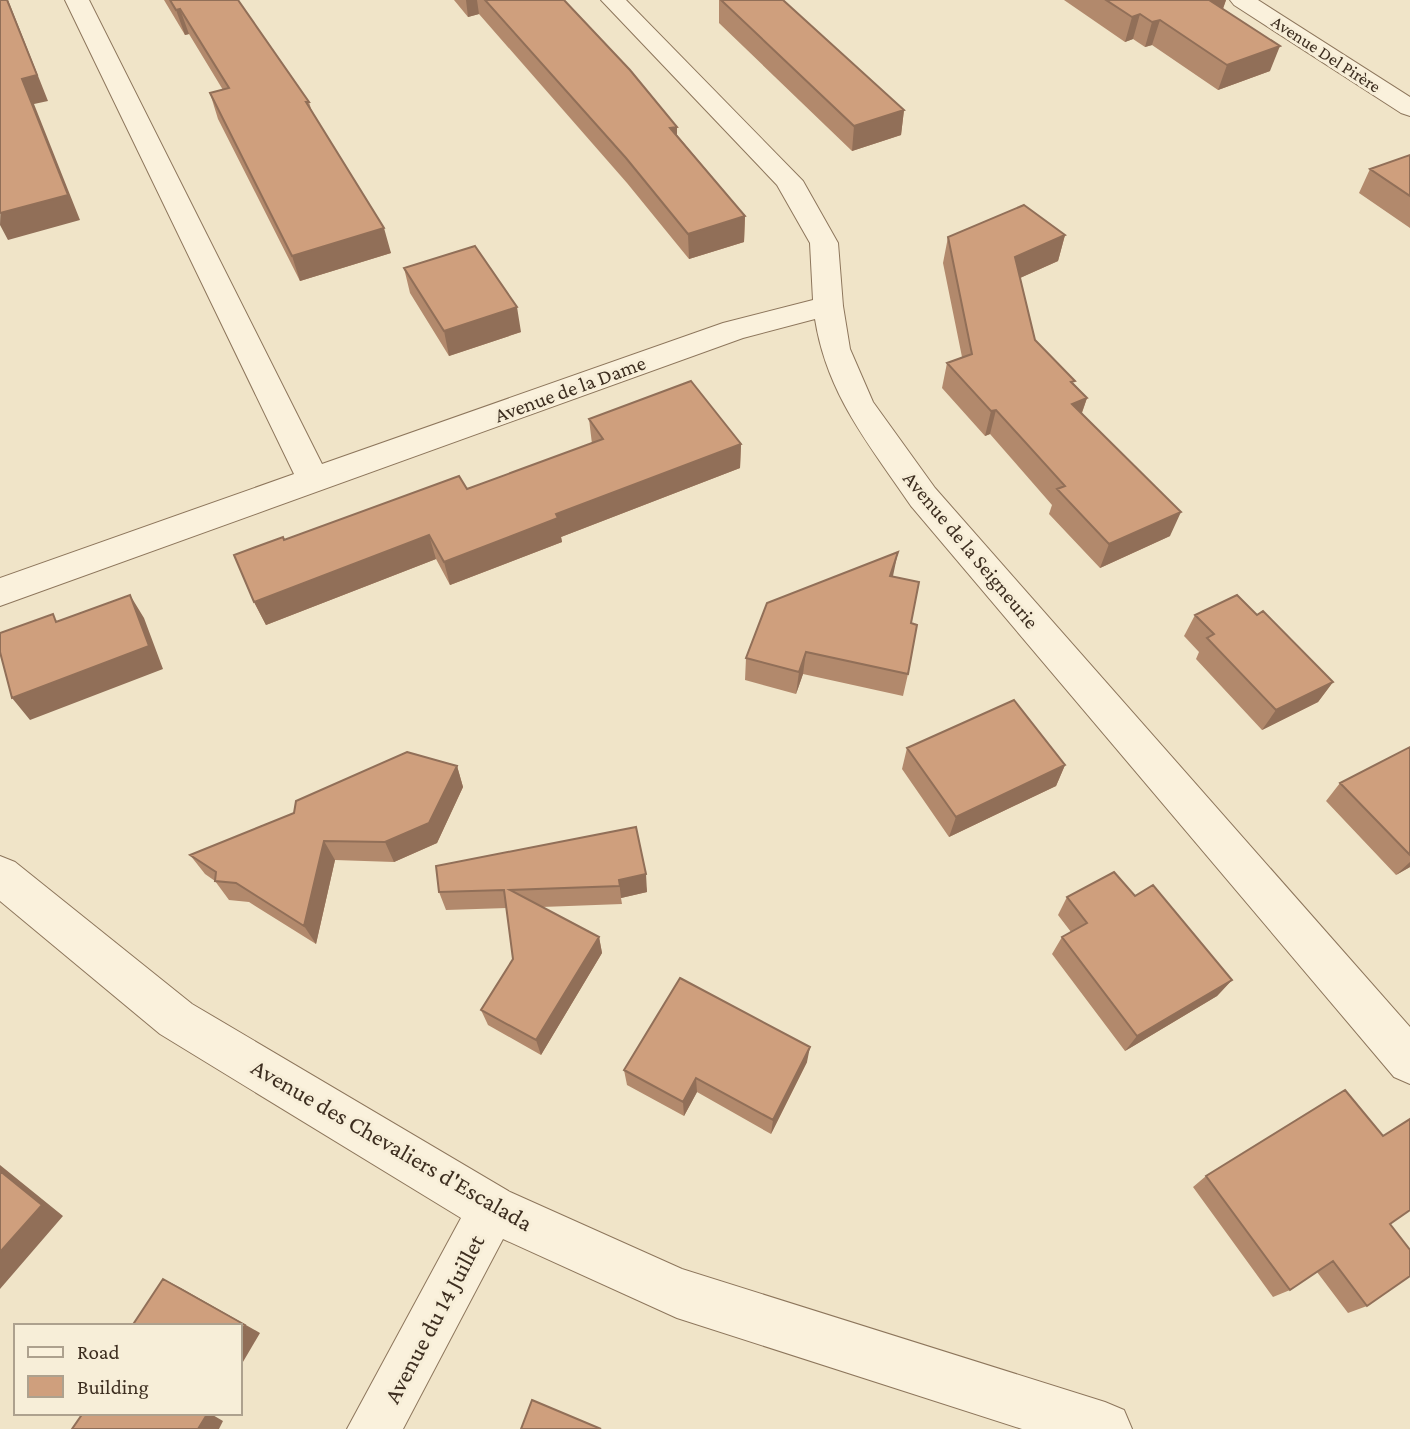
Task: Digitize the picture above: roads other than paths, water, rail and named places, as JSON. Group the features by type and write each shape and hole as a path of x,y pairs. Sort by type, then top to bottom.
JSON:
{"street":[{"path":"76,0 314,481"},
{"name":"Avenue de la Seigneurie","path":"613,0 789,181 824,243 828,306 835,349 858,405 923,497 1410,1061"},
{"name":"Avenue Del Pirère","path":"1242,0 1408,105"},
{"name":"Avenue de la Dame","path":"0,592 734,330 828,306"},
{"name":"Avenue des Chevaliers d'Escalada","path":"0,876 176,1018 493,1209 677,1293 1105,1429"},
{"name":"Avenue du 14 Juillet","path":"374,1429 493,1209"}]}
